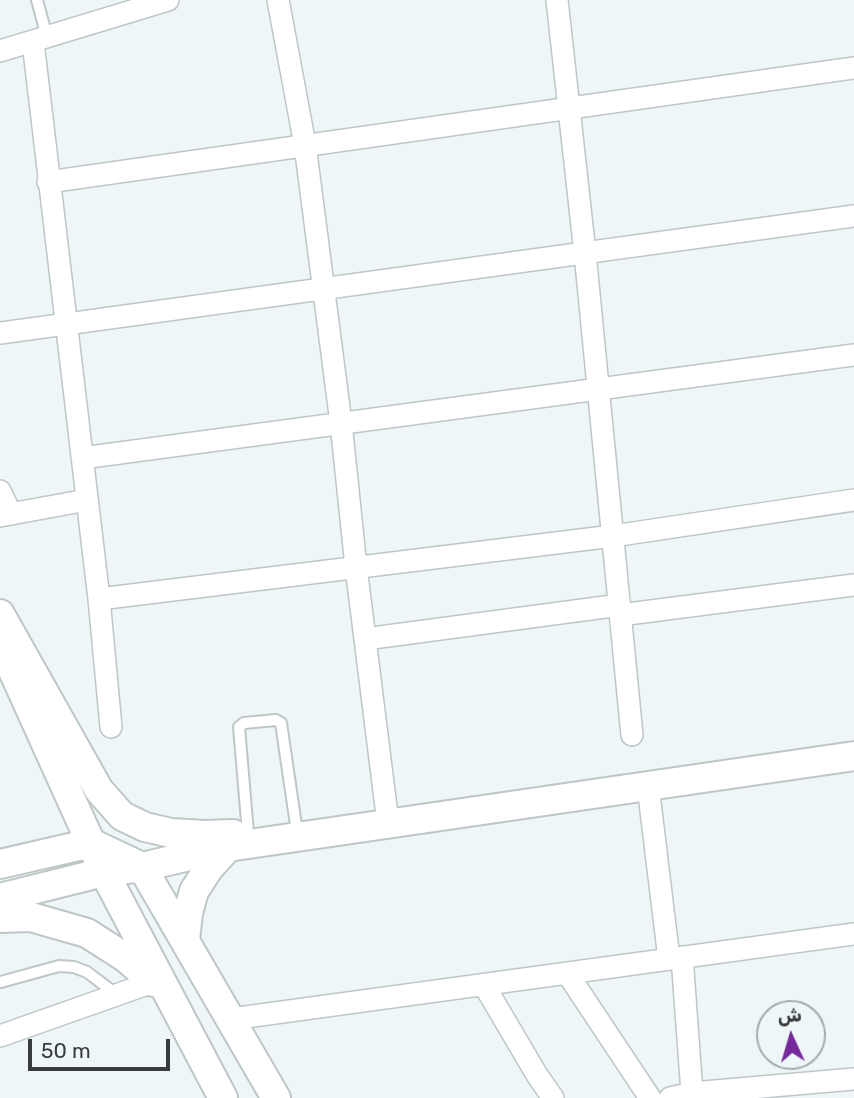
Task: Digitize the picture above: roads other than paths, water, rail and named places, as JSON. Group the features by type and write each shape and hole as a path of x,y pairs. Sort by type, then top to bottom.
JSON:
{"street":[{"path":"0,51 168,0"},
{"path":"278,0 305,145 388,823"},
{"path":"556,0 585,253 632,735"},
{"path":"40,39 48,182 99,599 111,727"},
{"path":"48,182 854,68"},
{"path":"0,333 854,216"},
{"path":"82,458 854,355"},
{"path":"0,491 5,515 87,500"},
{"path":"99,599 853,505"},
{"path":"365,639 854,585"},
{"path":"0,614 99,790 122,816 145,827 171,833 238,840 338,831 854,756"},
{"path":"0,642 104,872 160,988 223,1098"},
{"path":"648,786 675,958 692,1093"},
{"path":"0,898 104,872 142,867 238,840 297,832 338,831"},
{"path":"185,940 194,891 209,868 238,840"},
{"path":"0,864 91,843 142,867 276,1098"},
{"path":"0,918 31,917 87,933 127,958 160,988"},
{"path":"231,1019 854,934"},
{"path":"567,973 650,1098"},
{"path":"484,985 553,1098"},
{"path":"0,1036 116,994 160,988"},
{"path":"670,1098 692,1093 854,1079"}],"lane":[{"path":"37,0 40,39"},
{"path":"238,840 239,727 244,723 276,720 281,723 297,832"},
{"path":"1,982 59,966 74,967 87,972 116,994"}]}
